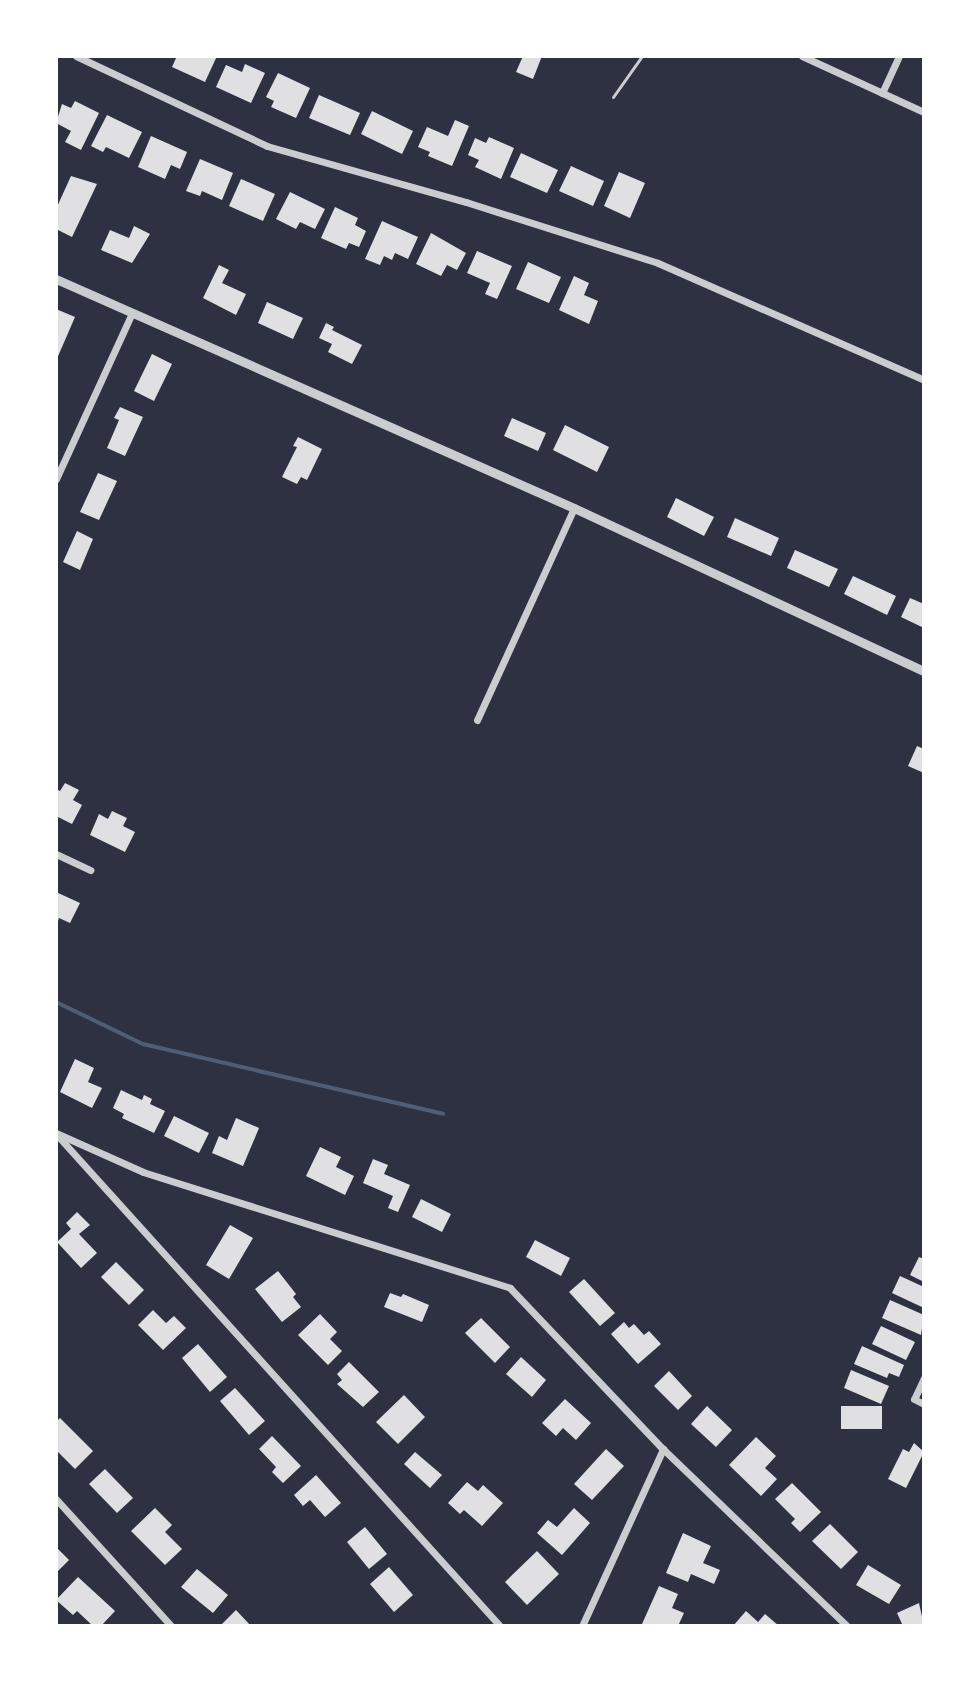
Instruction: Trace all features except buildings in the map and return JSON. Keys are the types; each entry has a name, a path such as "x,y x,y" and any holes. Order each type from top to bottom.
{"street":[{"path":"76,56 267,146 466,202 658,263 924,380"},
{"path":"802,56 924,112"},
{"path":"882,93 899,56"},
{"path":"56,279 574,508 924,671"},
{"path":"56,479 132,313"},
{"path":"477,720 574,508"},
{"path":"56,854 90,870"},
{"path":"56,1133 143,1172 510,1288 663,1449 847,1626"},
{"path":"56,1133 500,1626"},
{"path":"924,1378 914,1399 924,1404"},
{"path":"582,1626 663,1449"},
{"path":"56,1499 171,1626"}],"lane":[{"path":"613,97 642,56"}],"waterway":[{"path":"56,1002 143,1044 443,1114"}]}
